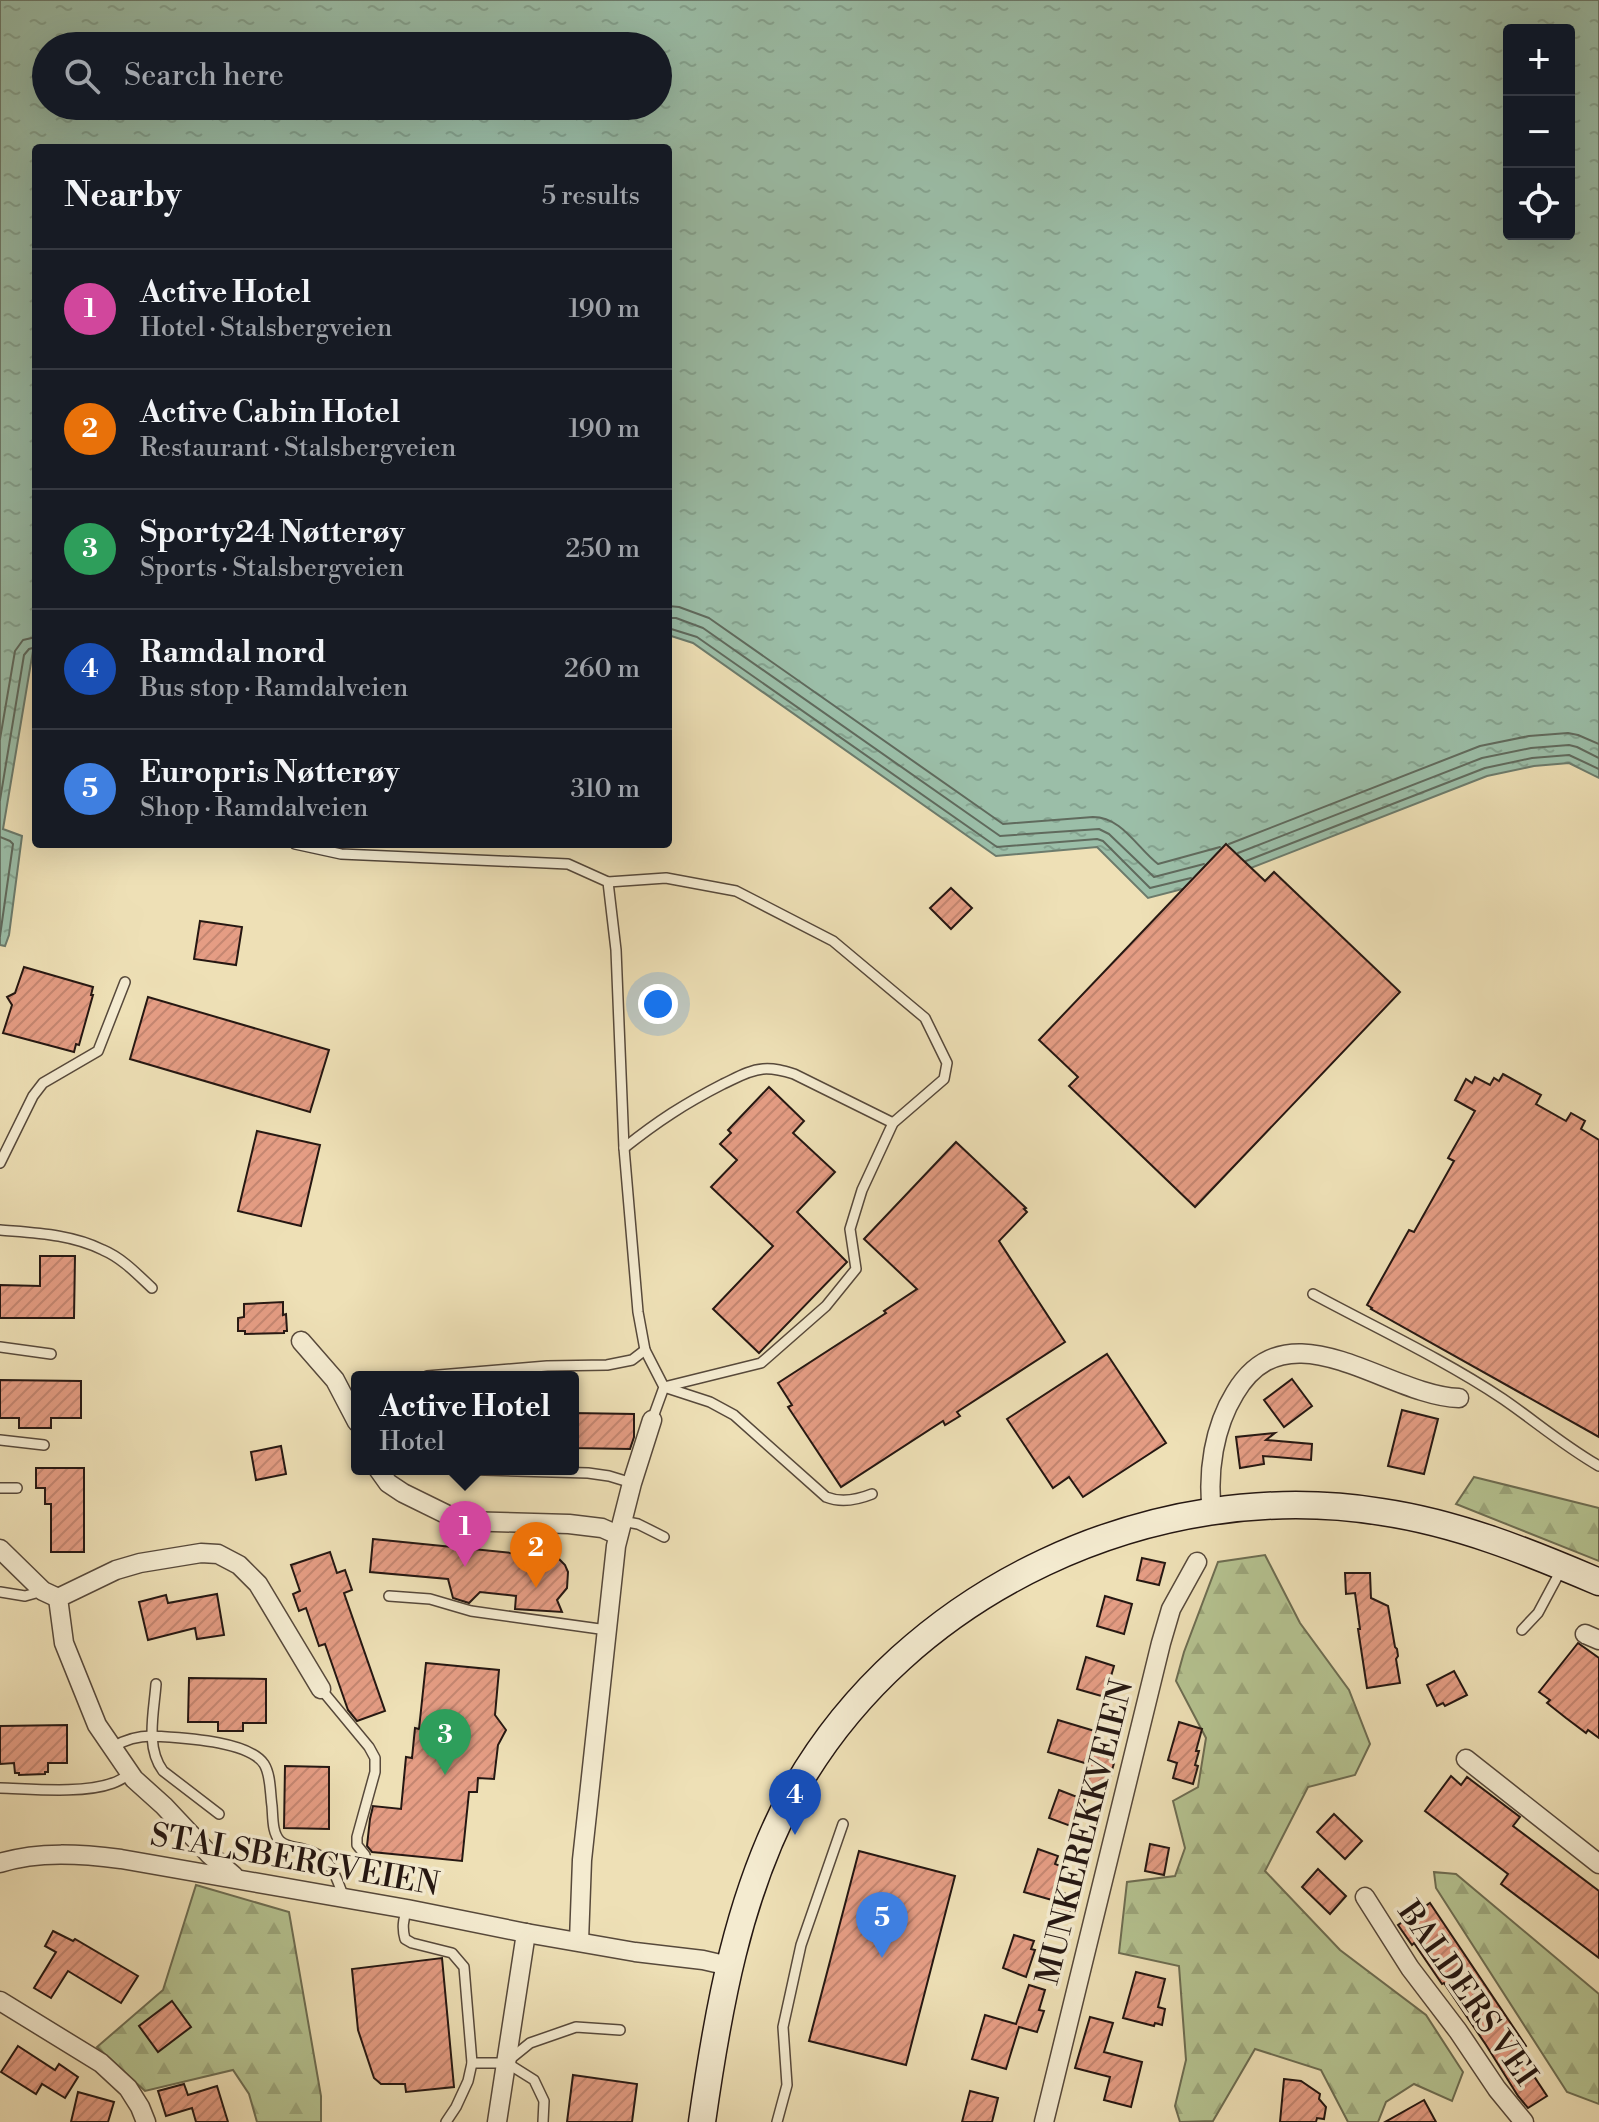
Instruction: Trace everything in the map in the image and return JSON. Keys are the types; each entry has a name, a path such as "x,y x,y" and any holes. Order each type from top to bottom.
{"main road":[{"path":"702,2122 729,1966 751,1889 794,1792 820,1750 859,1701 906,1654 955,1614 1000,1585 1079,1547 1143,1526 1212,1512 1274,1506 1334,1506 1381,1511 1434,1522 1599,1582"}],"street":[{"path":"301,1341 335,1380 351,1411"},
{"path":"1212,1512 1210,1474 1226,1406 1244,1378 1256,1366 1273,1358 1291,1353 1312,1353 1409,1386 1459,1398"},
{"path":"579,1941 582,1860 620,1528 652,1420"},
{"path":"382,1475 403,1493 460,1521 620,1528"},
{"path":"0,1549 50,1594 64,1643 97,1725 130,1774 237,1878"},
{"path":"50,1594 140,1563 201,1553 218,1554 239,1565 258,1584 321,1689"},
{"name":"MUNKEREKKVEIEN","path":"1044,2122 1161,1643 1171,1609 1197,1562"},
{"path":"1466,1759 1599,1864"},
{"name":"STALSBERGVEIEN","path":"3,1858 86,1855 237,1878 526,1933 729,1966"},
{"name":"BALDERS VEI","path":"1365,1897 1410,1968 1524,2122"},
{"path":"497,2122 526,1933"},
{"path":"0,2001 101,2063 128,2088 146,2122"}],"lane":[{"path":"313,848 341,854 568,864 608,882 666,878 736,891 833,941 925,1018 947,1063 944,1079 893,1123 862,1190 850,1229 856,1269 826,1306 761,1363 664,1387"},
{"path":"608,882 616,950 624,1148 638,1312 645,1350 664,1387 710,1402 734,1415 826,1497 836,1501 872,1494"},
{"path":"0,1163 33,1096 43,1083 98,1051 125,982"},
{"path":"624,1148 657,1121 691,1100 749,1072 762,1069 794,1074 893,1123"},
{"path":"0,1230 59,1235 103,1250 126,1264 152,1288"},
{"path":"1313,1294 1468,1377 1599,1466"},
{"path":"0,1347 51,1354"},
{"path":"487,1371 607,1365 632,1360 645,1350"},
{"path":"652,1420 664,1387"},
{"path":"0,1440 44,1445"},
{"path":"579,1473 609,1476 632,1483"},
{"path":"0,1488 17,1488"},
{"path":"620,1528 638,1524 664,1537"},
{"path":"1522,1630 1538,1613 1563,1567"},
{"path":"0,1592 25,1596 50,1594"},
{"path":"389,1596 430,1599 471,1611 607,1630"},
{"path":"156,1684 152,1736 156,1762 163,1771 219,1814"},
{"path":"321,1689 375,1758 375,1772 357,1837 357,1845 365,1855"},
{"path":"112,1748 139,1736 152,1736 233,1746 251,1753 263,1762 268,1774 274,1829 278,1839 325,1858 344,1898"},
{"path":"0,1788 65,1790 114,1783 130,1774"},
{"path":"777,2122 787,2085 783,2027 801,1945 843,1824"},
{"path":"407,1909 402,1929 405,1939 452,1953 464,1967 472,2063 468,2081 446,2122"},
{"path":"507,2063 530,2043 576,2027 620,2030"},
{"path":"472,2063 507,2063 534,2080 544,2101 543,2122"}],"green space":[{"path":"1474,1477 1599,1508 1599,1561 1456,1504"},
{"path":"1265,1555 1300,1623 1349,1690 1370,1744 1355,1775 1308,1787 1265,1871 1340,1950 1426,2015 1463,2072 1452,2101 1414,2084 1386,2102 1378,2122 1348,2122 1321,2070 1255,2049 1213,2121 1180,2122 1175,2106 1186,2060 1179,1966 1119,1953 1127,1882 1175,1876 1185,1848 1173,1801 1198,1787 1206,1738 1176,1681 1184,1652 1218,1562"},
{"path":"1434,1872 1456,1874 1599,1994 1599,2104 1567,2092 1436,1888"},
{"path":"196,1885 289,1912 321,2096 321,2122 257,2122 249,2094 233,2070 145,2091 97,2047 163,1990"}],"water":[{"path":"0,0 1599,0 1599,778 1569,763 1534,766 1487,776 1225,878 1148,898 1097,847 996,856 693,643 672,636 672,144 32,144 32,657 3,829 22,836 5,946 0,945"}],"building":[{"path":"1226,844 1265,881 1274,872 1400,992 1195,1207 1069,1086 1078,1077 1039,1040"},
{"path":"951,888 972,908 951,929 930,908"},
{"path":"200,921 242,927 236,965 194,959"},
{"path":"24,967 93,987 79,1045 76,1044 74,1052 3,1033 12,1005 7,997 15,993"},
{"path":"148,997 329,1050 310,1112 130,1059"},
{"path":"1503,1074 1541,1095 1536,1104 1566,1121 1571,1113 1585,1121 1581,1129 1599,1140 1599,1437 1367,1305 1409,1230 1414,1232 1454,1161 1448,1158 1475,1111 1455,1100 1466,1079 1472,1083 1475,1077 1490,1085 1494,1078 1499,1081"},
{"path":"769,1087 804,1121 793,1133 835,1172 797,1212 847,1262 759,1353 713,1309 773,1246 711,1187 737,1160 720,1144 731,1133 728,1130"},
{"path":"257,1131 320,1145 301,1226 238,1211"},
{"path":"956,1142 1026,1208 1027,1212 999,1241 1065,1342 957,1412 960,1416 945,1425 943,1421 841,1487 788,1407 792,1405 778,1383 886,1313 884,1311 917,1289 864,1239"},
{"path":"40,1256 75,1256 74,1318 0,1318 0,1285 40,1286"},
{"path":"283,1302 287,1331 284,1333 245,1334 245,1331 238,1331 238,1318 244,1317 244,1304"},
{"path":"1107,1354 1166,1443 1083,1497 1069,1477 1053,1488 1007,1419"},
{"path":"1292,1379 1312,1406 1284,1427 1264,1400"},
{"path":"0,1380 81,1381 81,1418 51,1418 51,1428 19,1428 19,1418 0,1418"},
{"path":"1402,1410 1438,1419 1424,1474 1388,1466"},
{"path":"579,1413 634,1414 634,1437 630,1449 579,1448"},
{"path":"1275,1433 1266,1440 1312,1444 1311,1460 1263,1456 1264,1464 1240,1468 1236,1437"},
{"path":"281,1446 286,1474 256,1480 251,1452"},
{"path":"36,1468 84,1468 84,1552 51,1552 51,1504 45,1504 45,1488 36,1488"},
{"path":"373,1539 559,1559 568,1572 567,1588 557,1600 562,1612 515,1609 516,1596 480,1592 469,1603 453,1598 448,1579 370,1572"},
{"path":"330,1552 337,1573 345,1570 352,1590 344,1593 385,1711 357,1721 348,1710 325,1644 319,1646 306,1608 299,1611 293,1594 300,1591 291,1565"},
{"path":"1142,1558 1165,1563 1159,1585 1137,1580"},
{"path":"1345,1573 1370,1573 1371,1598 1388,1606 1400,1683 1367,1688 1355,1593 1346,1594"},
{"path":"217,1594 224,1635 197,1639 195,1628 148,1640 139,1602 166,1595 168,1603"},
{"path":"1105,1596 1132,1604 1124,1634 1097,1626"},
{"path":"1578,1643 1599,1658 1599,1738 1588,1730 1586,1733 1566,1718 1539,1692"},
{"path":"1086,1657 1114,1666 1105,1697 1077,1689"},
{"path":"426,1663 499,1670 495,1715 506,1730 498,1745 494,1779 478,1778 477,1792 469,1792 462,1861 372,1852 367,1846 373,1806 401,1809 406,1757 412,1758 415,1728 419,1729"},
{"path":"1454,1671 1467,1695 1445,1706 1443,1703 1437,1706 1427,1685"},
{"path":"189,1678 266,1679 266,1723 243,1723 243,1731 218,1731 218,1722 188,1722"},
{"path":"1058,1720 1098,1732 1088,1764 1048,1752"},
{"path":"1179,1722 1202,1729 1193,1784 1173,1778 1177,1763 1168,1760"},
{"path":"67,1725 67,1763 48,1763 45,1774 19,1775 15,1773 14,1763 0,1764 0,1726"},
{"path":"1093,1753 1115,1760 1106,1790 1084,1783"},
{"path":"285,1766 329,1767 329,1829 284,1828"},
{"path":"1451,1776 1461,1785 1467,1777 1520,1817 1513,1826 1599,1891 1599,1958 1501,1884 1508,1874 1425,1811"},
{"path":"1059,1790 1085,1800 1076,1828 1049,1818"},
{"path":"1334,1814 1362,1841 1345,1859 1317,1832"},
{"path":"1150,1844 1169,1848 1164,1875 1145,1871"},
{"path":"1038,1849 1058,1856 1055,1864 1063,1867 1052,1900 1024,1892"},
{"path":"859,1851 955,1876 906,2065 809,2041"},
{"path":"1318,1869 1346,1896 1330,1914 1302,1887"},
{"path":"1060,1892 1075,1897 1068,1919 1053,1913"},
{"path":"1430,1903 1526,2046 1518,2052 1547,2096 1528,2108 1444,1983 1398,1925"},
{"path":"53,1931 73,1941 75,1939 138,1976 121,2003 68,1971 51,1998 34,1988 56,1952 45,1946"},
{"path":"1014,1935 1034,1941 1031,1949 1035,1950 1026,1977 1003,1968"},
{"path":"442,1958 454,2087 406,2092 405,2084 381,2084 374,2078 358,2030 352,1969"},
{"path":"1136,1972 1165,1979 1158,2007 1165,2009 1162,2025 1123,2018"},
{"path":"1029,1985 1045,1990 1039,2010 1044,2011 1037,2032 1019,2027 1006,2069 972,2059 985,2015 1016,2024"},
{"path":"172,2001 191,2027 158,2052 139,2026"},
{"path":"1090,2017 1113,2023 1104,2052 1142,2062 1131,2107 1104,2100 1110,2077 1075,2068"},
{"path":"18,2046 55,2070 59,2064 78,2077 65,2098 42,2084 36,2094 1,2072"},
{"path":"573,2075 637,2084 632,2122 567,2122"},
{"path":"1284,2079 1301,2081 1320,2094 1319,2099 1326,2107 1324,2119 1317,2118 1316,2122 1280,2122"},
{"path":"184,2084 188,2095 217,2086 228,2122 196,2122 192,2108 166,2116 158,2091"},
{"path":"970,2091 998,2098 992,2122 962,2122"},
{"path":"78,2092 114,2102 108,2122 71,2122"},
{"path":"1424,2100 1436,2122 1385,2122"}],"place":[{"name":"Active Hotel","path":"465,1567"},
{"name":"Active Cabin Hotel","path":"536,1588"},
{"name":"Sporty24 Nøtterøy","path":"445,1775"},
{"name":"Ramdal nord","path":"795,1835"},
{"name":"Europris Nøtterøy","path":"882,1958"}]}
